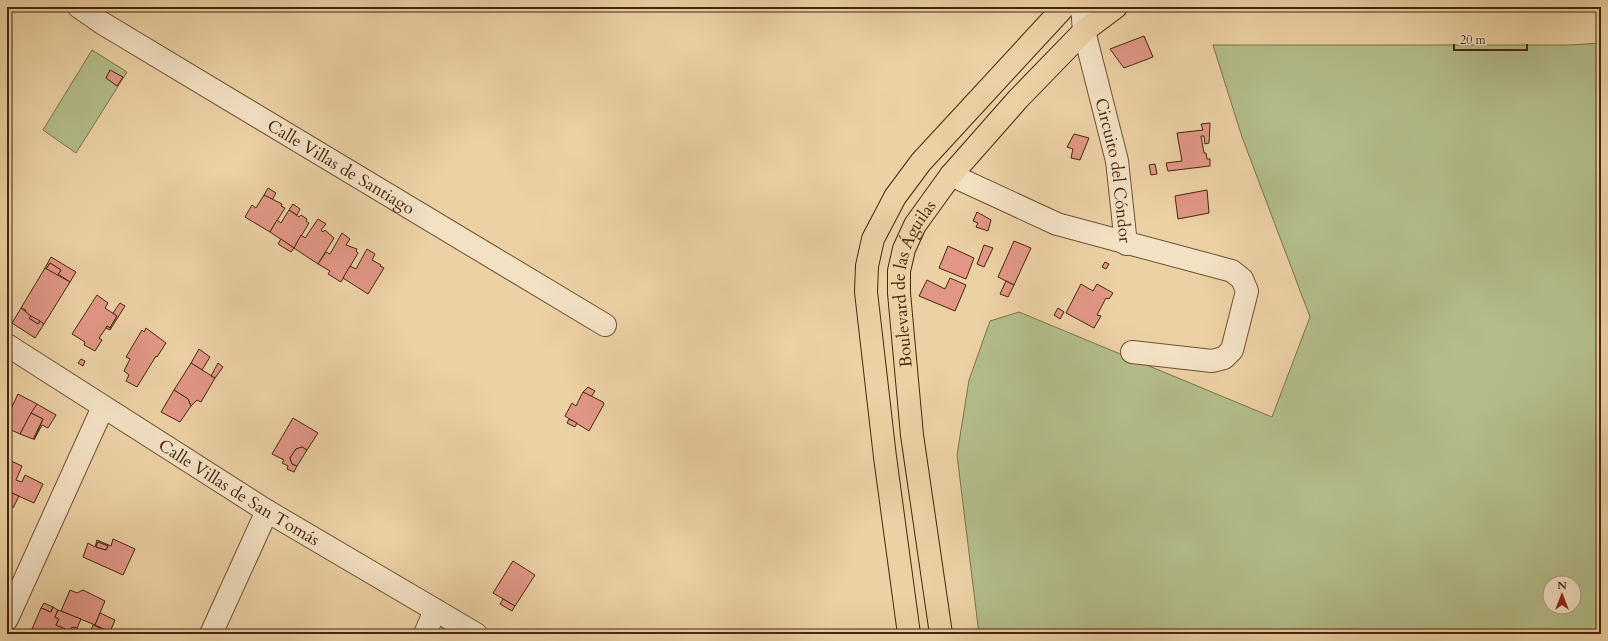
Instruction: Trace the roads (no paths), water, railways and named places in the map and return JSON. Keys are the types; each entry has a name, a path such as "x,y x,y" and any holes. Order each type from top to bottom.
{"main road":[{"name":"Boulevard de las Águilas","path":"909,634 885,457 866,292 867,266 872,246 895,197 921,162 1064,7"},
{"name":"Boulevard de las Águilas","path":"941,634 912,435 899,293 899,271 904,249 915,225 951,175 1018,99 1084,31 1116,7"}],"street":[{"name":"Calle Villas de Santiago","path":"79,7 106,15 605,325"},
{"name":"Circuito del Cóndor","path":"951,175 1056,224 1126,244 1117,161 1084,31 1082,7"},
{"path":"1126,244 1232,271 1242,278 1247,291 1232,350 1224,358 1212,361 1132,352"},
{"name":"Calle Villas de San Tomás","path":"7,345 266,511 476,634"},
{"path":"7,619 104,407"},
{"path":"211,634 266,511"},
{"path":"425,634 435,610"}]}
